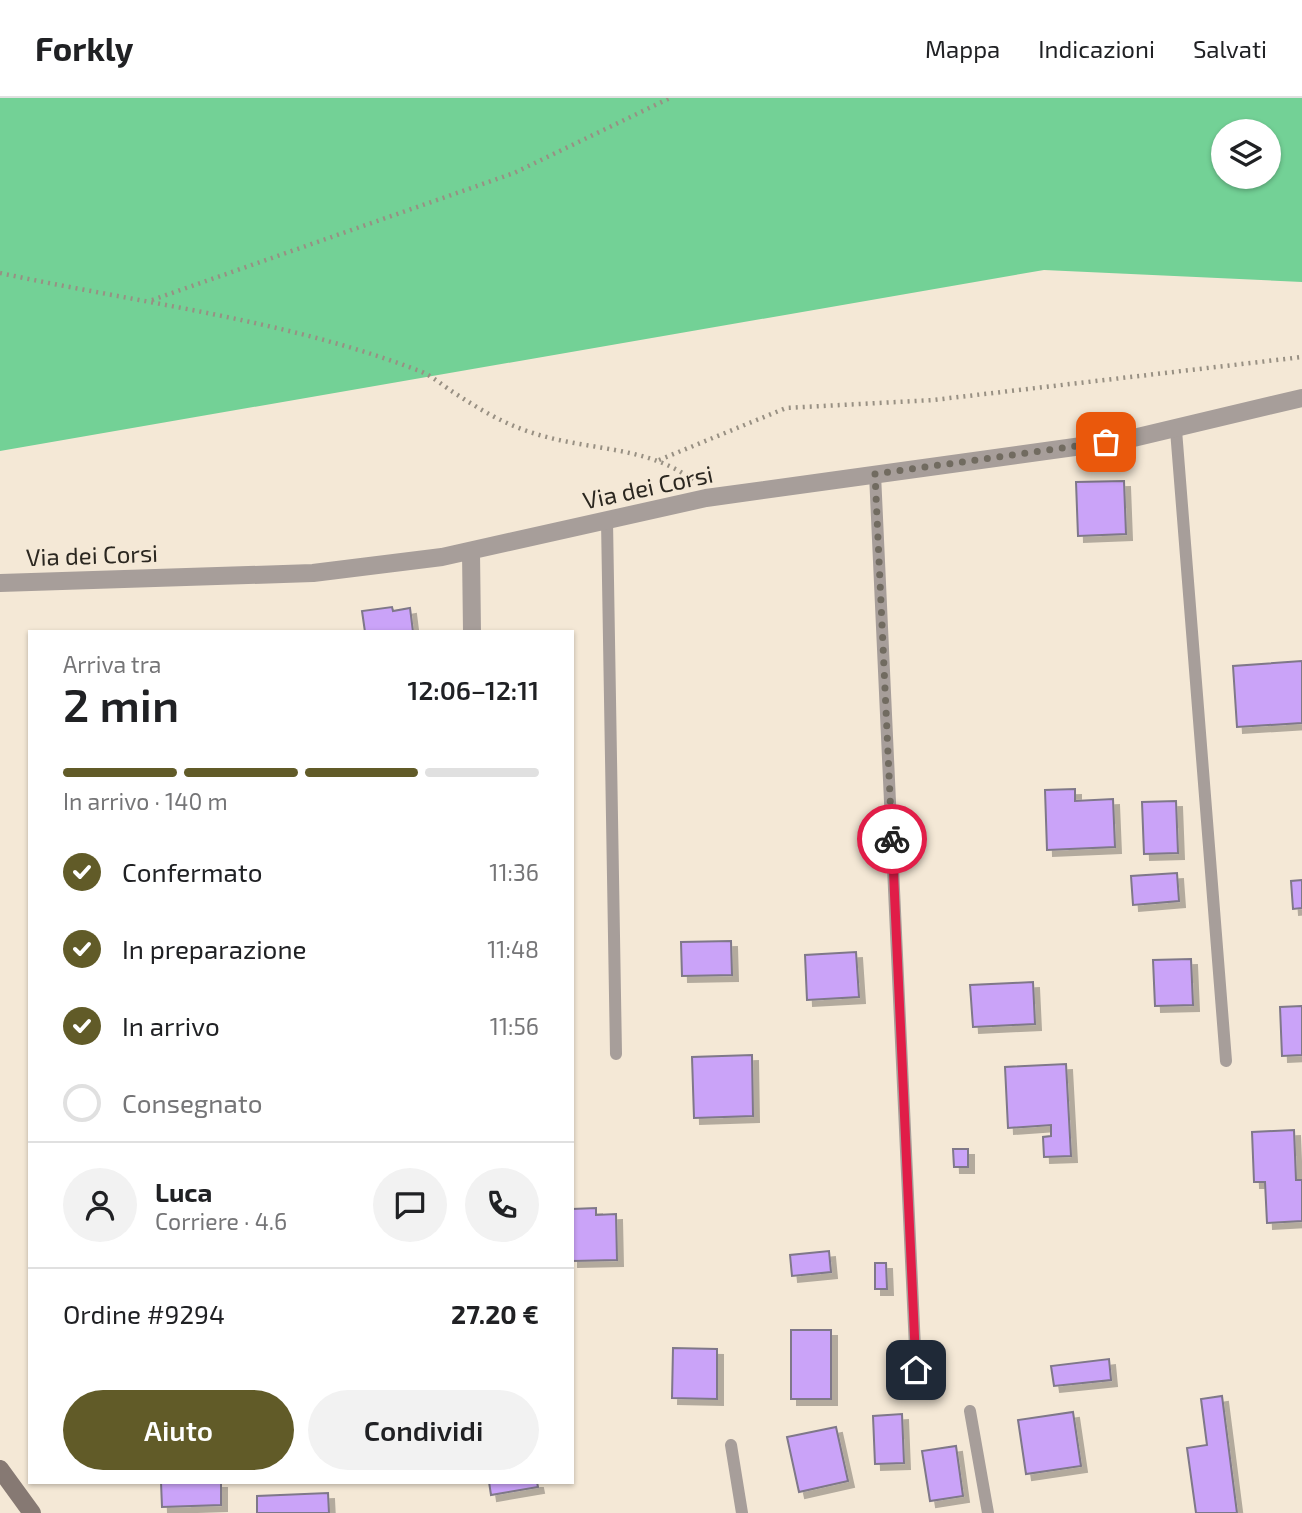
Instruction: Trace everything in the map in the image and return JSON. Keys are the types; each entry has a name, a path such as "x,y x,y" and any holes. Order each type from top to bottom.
{"main road":[{"path":"0,1469 32,1513"}],"street":[{"name":"Via dei Corsi","path":"0,583 313,573 471,552 693,501 1176,430 1302,398"},
{"path":"471,552 472,630"}],"lane":[{"path":"1176,430 1226,1061"},
{"path":"875,474 916,1370"},
{"path":"607,521 617,1054"},
{"path":"970,1411 988,1513"},
{"path":"731,1445 742,1513"}],"path":[{"path":"152,301 514,173 670,98"},
{"path":"0,273 152,301 355,349 421,371 488,415 530,433 575,445 637,453 659,460 694,481 693,501"},
{"path":"659,460 786,408 933,400 1302,357"}],"green space":[{"path":"0,98 1302,98 1302,282 1044,270 0,451"}],"building":[{"path":"1124,481 1126,534 1078,536 1076,482"},
{"path":"392,607 393,611 410,608 413,630 365,630 362,611"},
{"path":"1302,661 1302,723 1237,727 1233,666"},
{"path":"1075,789 1075,801 1113,799 1115,847 1047,850 1045,790"},
{"path":"1176,801 1178,853 1144,854 1142,802"},
{"path":"1177,873 1179,901 1133,905 1131,876"},
{"path":"1302,880 1302,908 1293,909 1291,881"},
{"path":"731,941 732,975 682,976 681,942"},
{"path":"856,952 859,997 807,1000 805,955"},
{"path":"1191,959 1193,1005 1155,1006 1153,960"},
{"path":"1033,982 1035,1024 973,1027 970,985"},
{"path":"1302,1006 1302,1055 1282,1056 1280,1007"},
{"path":"752,1055 753,1116 694,1118 692,1057"},
{"path":"1066,1064 1071,1156 1044,1157 1043,1137 1051,1136 1051,1125 1008,1128 1005,1067"},
{"path":"1294,1130 1296,1180 1302,1180 1302,1221 1267,1223 1265,1182 1254,1182 1252,1132"},
{"path":"953,1149 968,1149 968,1167 954,1167"},
{"path":"596,1208 596,1215 616,1214 617,1260 574,1261 574,1209"},
{"path":"829,1251 831,1272 792,1276 790,1255"},
{"path":"875,1263 886,1263 887,1289 875,1289"},
{"path":"791,1330 831,1330 831,1399 791,1399"},
{"path":"673,1348 717,1349 717,1399 672,1398"},
{"path":"1109,1359 1111,1380 1054,1386 1051,1366"},
{"path":"1222,1396 1237,1513 1196,1513 1187,1448 1207,1445 1201,1399"},
{"path":"1073,1412 1081,1466 1026,1474 1018,1420"},
{"path":"902,1414 904,1463 875,1464 873,1416"},
{"path":"836,1427 848,1481 799,1492 787,1437"},
{"path":"956,1446 963,1496 930,1501 922,1451"},
{"path":"161,1484 221,1484 221,1505 162,1507"},
{"path":"489,1484 537,1484 538,1487 491,1495"},
{"path":"328,1493 329,1513 257,1513 257,1496"}],"way so far":[{"path":"892,839 875,474 1106,442"}],"route":[{"path":"892,839 916,1370"}]}
